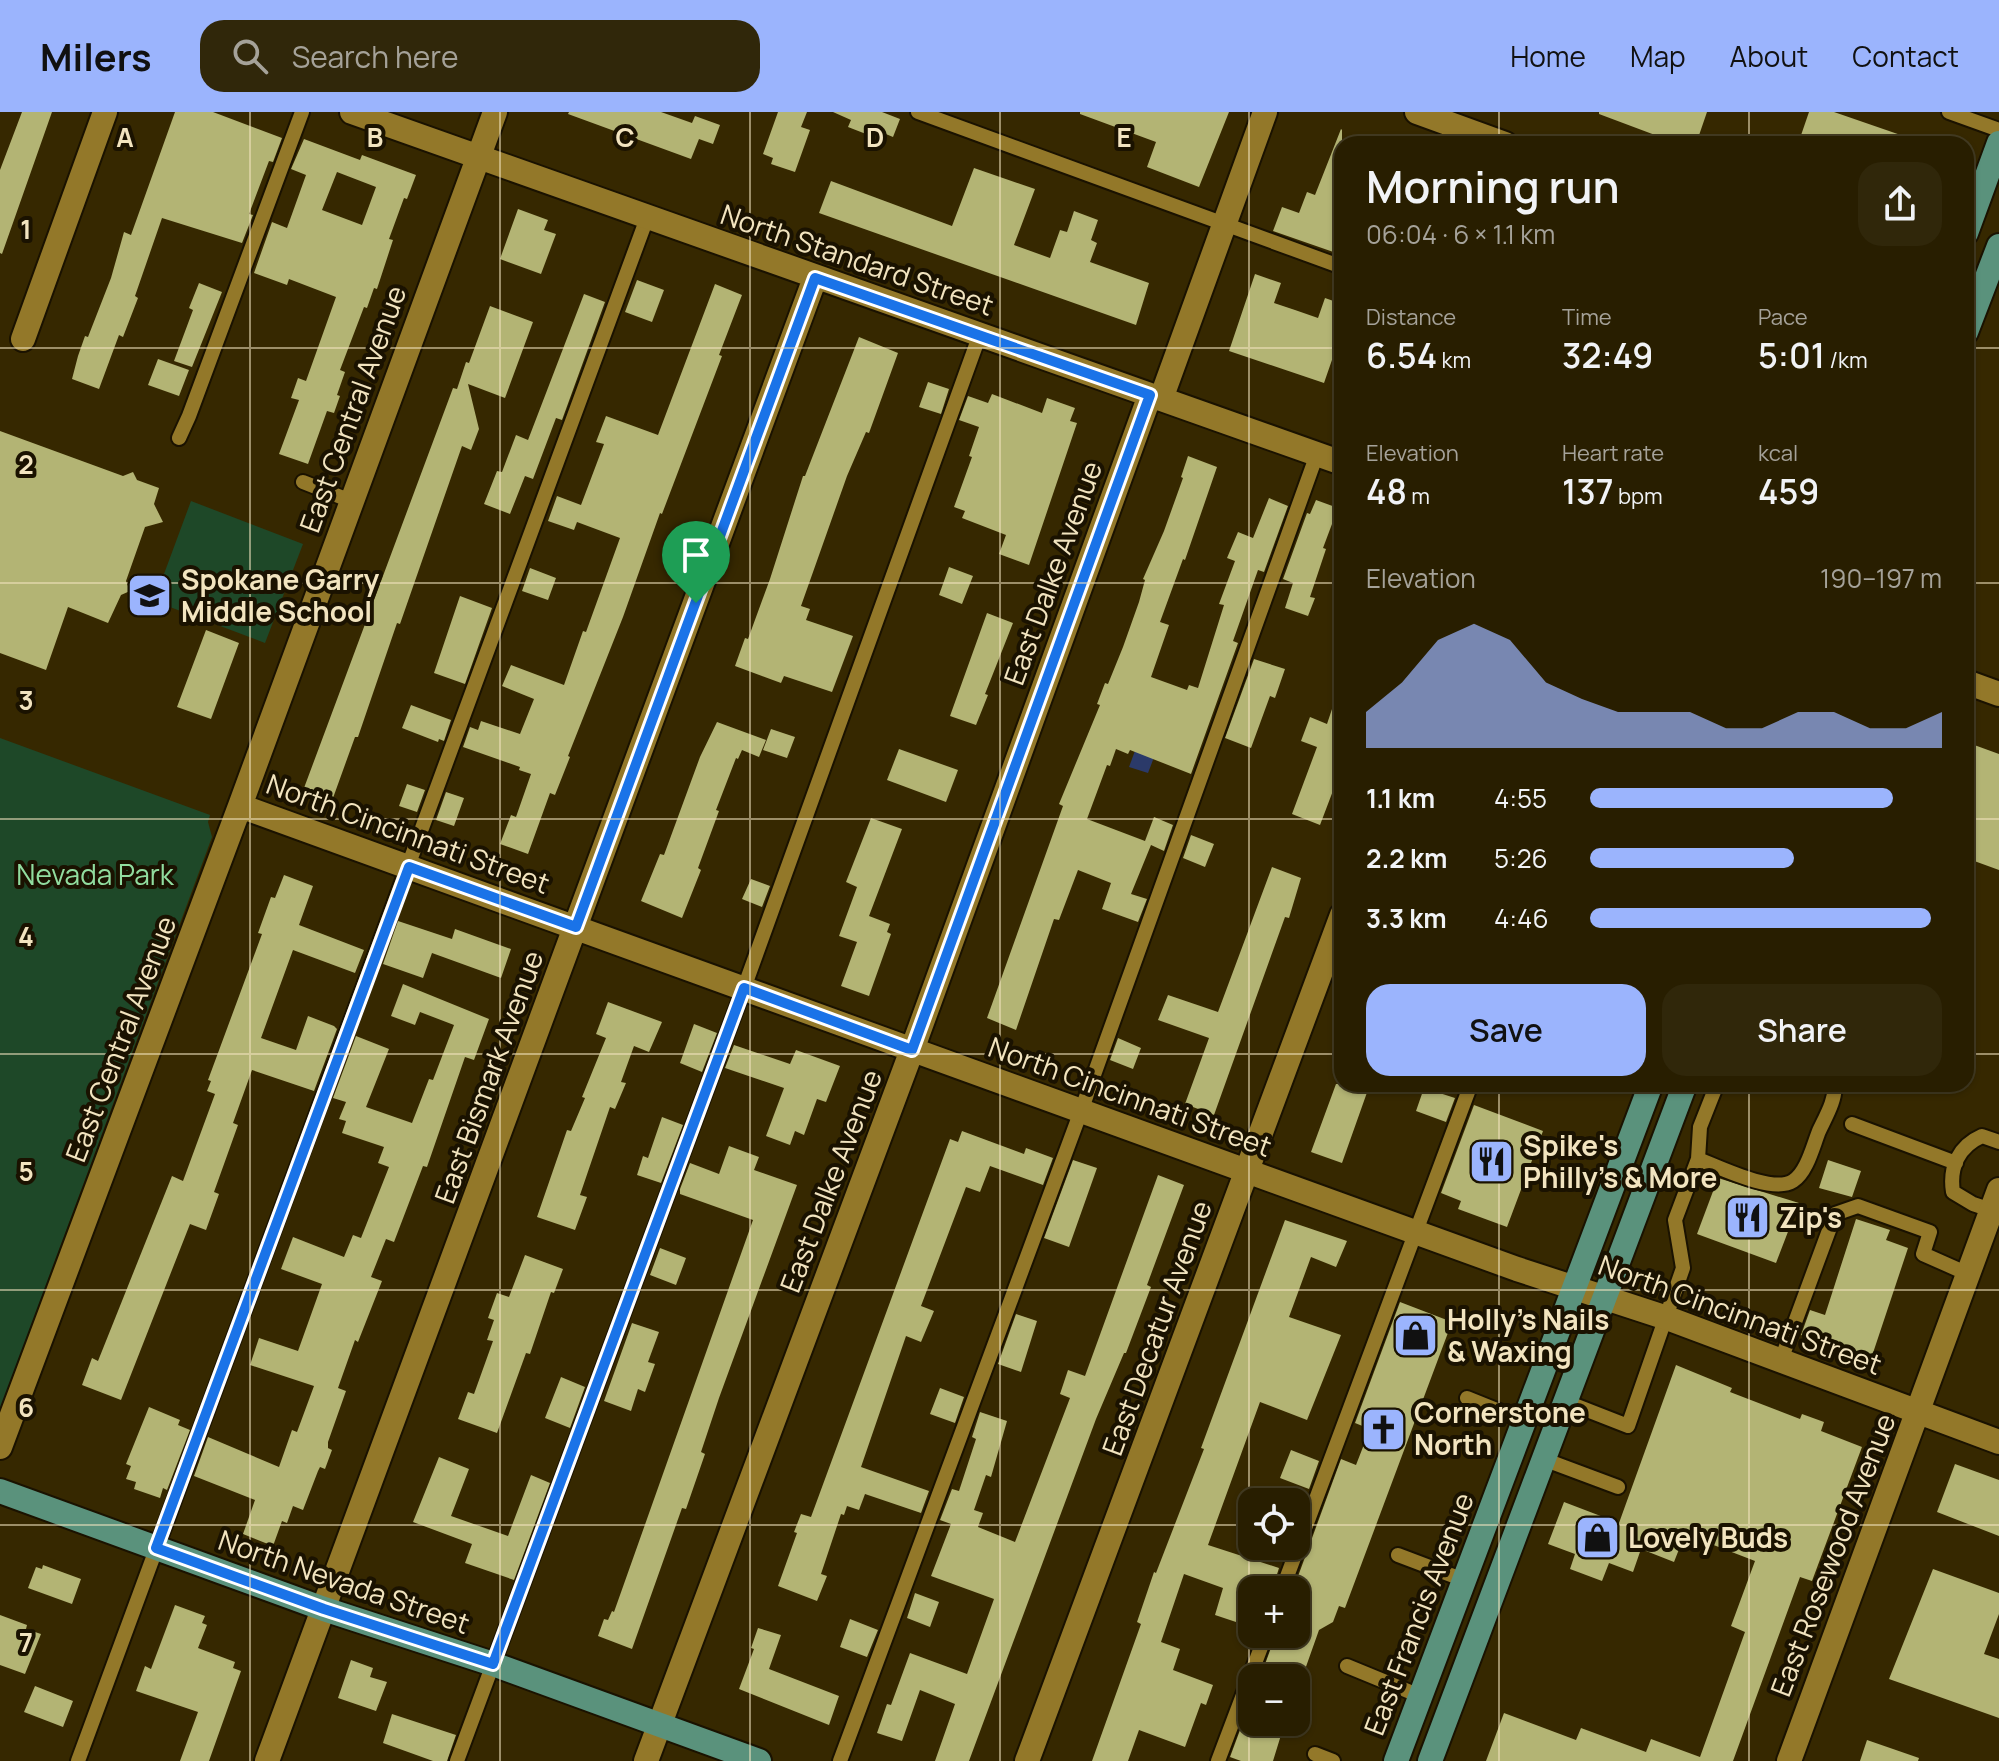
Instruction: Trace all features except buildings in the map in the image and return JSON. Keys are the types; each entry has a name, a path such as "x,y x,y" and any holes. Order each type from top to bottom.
{"main road":[{"path":"1974,211 1999,143"},
{"path":"1974,311 1999,246"},
{"name":"East Francis Avenue","path":"1396,1761 1648,1092"},
{"path":"1430,1761 1681,1092"},
{"name":"North Nevada Street","path":"0,1491 324,1609 493,1664 759,1761"}],"street":[{"path":"23,339 105,112"},
{"name":"North Standard Street","path":"352,112 1334,460"},
{"name":"East Central Avenue","path":"0,1447 495,112"},
{"name":"East Dalke Avenue","path":"646,1761 1155,397 1224,225 1265,112"},
{"path":"1417,112 1483,136"},
{"name":"East Bismark Avenue","path":"267,1761 815,278"},
{"path":"1974,685 1999,694"},
{"name":"North Cincinnati Street","path":"240,806 1247,1172 1667,1318 1999,1442"},
{"name":"East Decatur Avenue","path":"1027,1761 1334,937"},
{"name":"East Rosewood Avenue","path":"1789,1761 1995,1200"}],"lane":[{"path":"179,438 302,112"},
{"path":"918,112 1334,264"},
{"path":"1949,112 1999,130"},
{"path":"78,1761 647,218"},
{"path":"457,1761 744,988 980,334"},
{"path":"840,1761 1081,1111 1317,454"},
{"path":"303,482 351,501"},
{"path":"1287,1576 1468,1092"},
{"path":"1685,1092 1708,1106"},
{"path":"1564,1401 1628,1426 1683,1268 1675,1220 1698,1159 1700,1127 1714,1092"},
{"path":"1698,1159 1773,1186 1793,1182 1802,1170 1834,1092"},
{"path":"1852,1124 1956,1163"},
{"path":"1995,1200 1973,1204 1953,1192 1951,1181 1966,1143 1982,1136 1999,1142"},
{"path":"1781,1360 1835,1214 1858,1206 1930,1232 1923,1254 1968,1274"},
{"path":"1467,1398 1524,1421"},
{"path":"1543,1459 1618,1487"},
{"path":"1398,1555 1464,1580"},
{"path":"1218,1761 1261,1648"},
{"path":"1347,1666 1420,1696"},
{"path":"1315,1754 1333,1761"}],"green space":[{"path":"191,501 303,544 265,643 154,601"},
{"name":"Nevada Park","path":"0,738 210,815 208,822 212,837 0,1409"}],"water":[{"path":"1142,732 1161,739 1148,773 1129,767"}],"place":[{"name":"Spokane Garry Middle School","path":"150,596"},
{"name":"Spike's Philly's & More","path":"1492,1162"},
{"name":"Zip's","path":"1748,1218"},
{"name":"Holly's Nails & Waxing","path":"1416,1336"},
{"name":"Cornerstone North","path":"1383,1429"},
{"name":"Lovely Buds","path":"1597,1538"}],"route":[{"path":"815,278 1150,395 912,1050 744,988 493,1664 324,1609 156,1548 409,867 576,927 696,603 815,278"}]}
